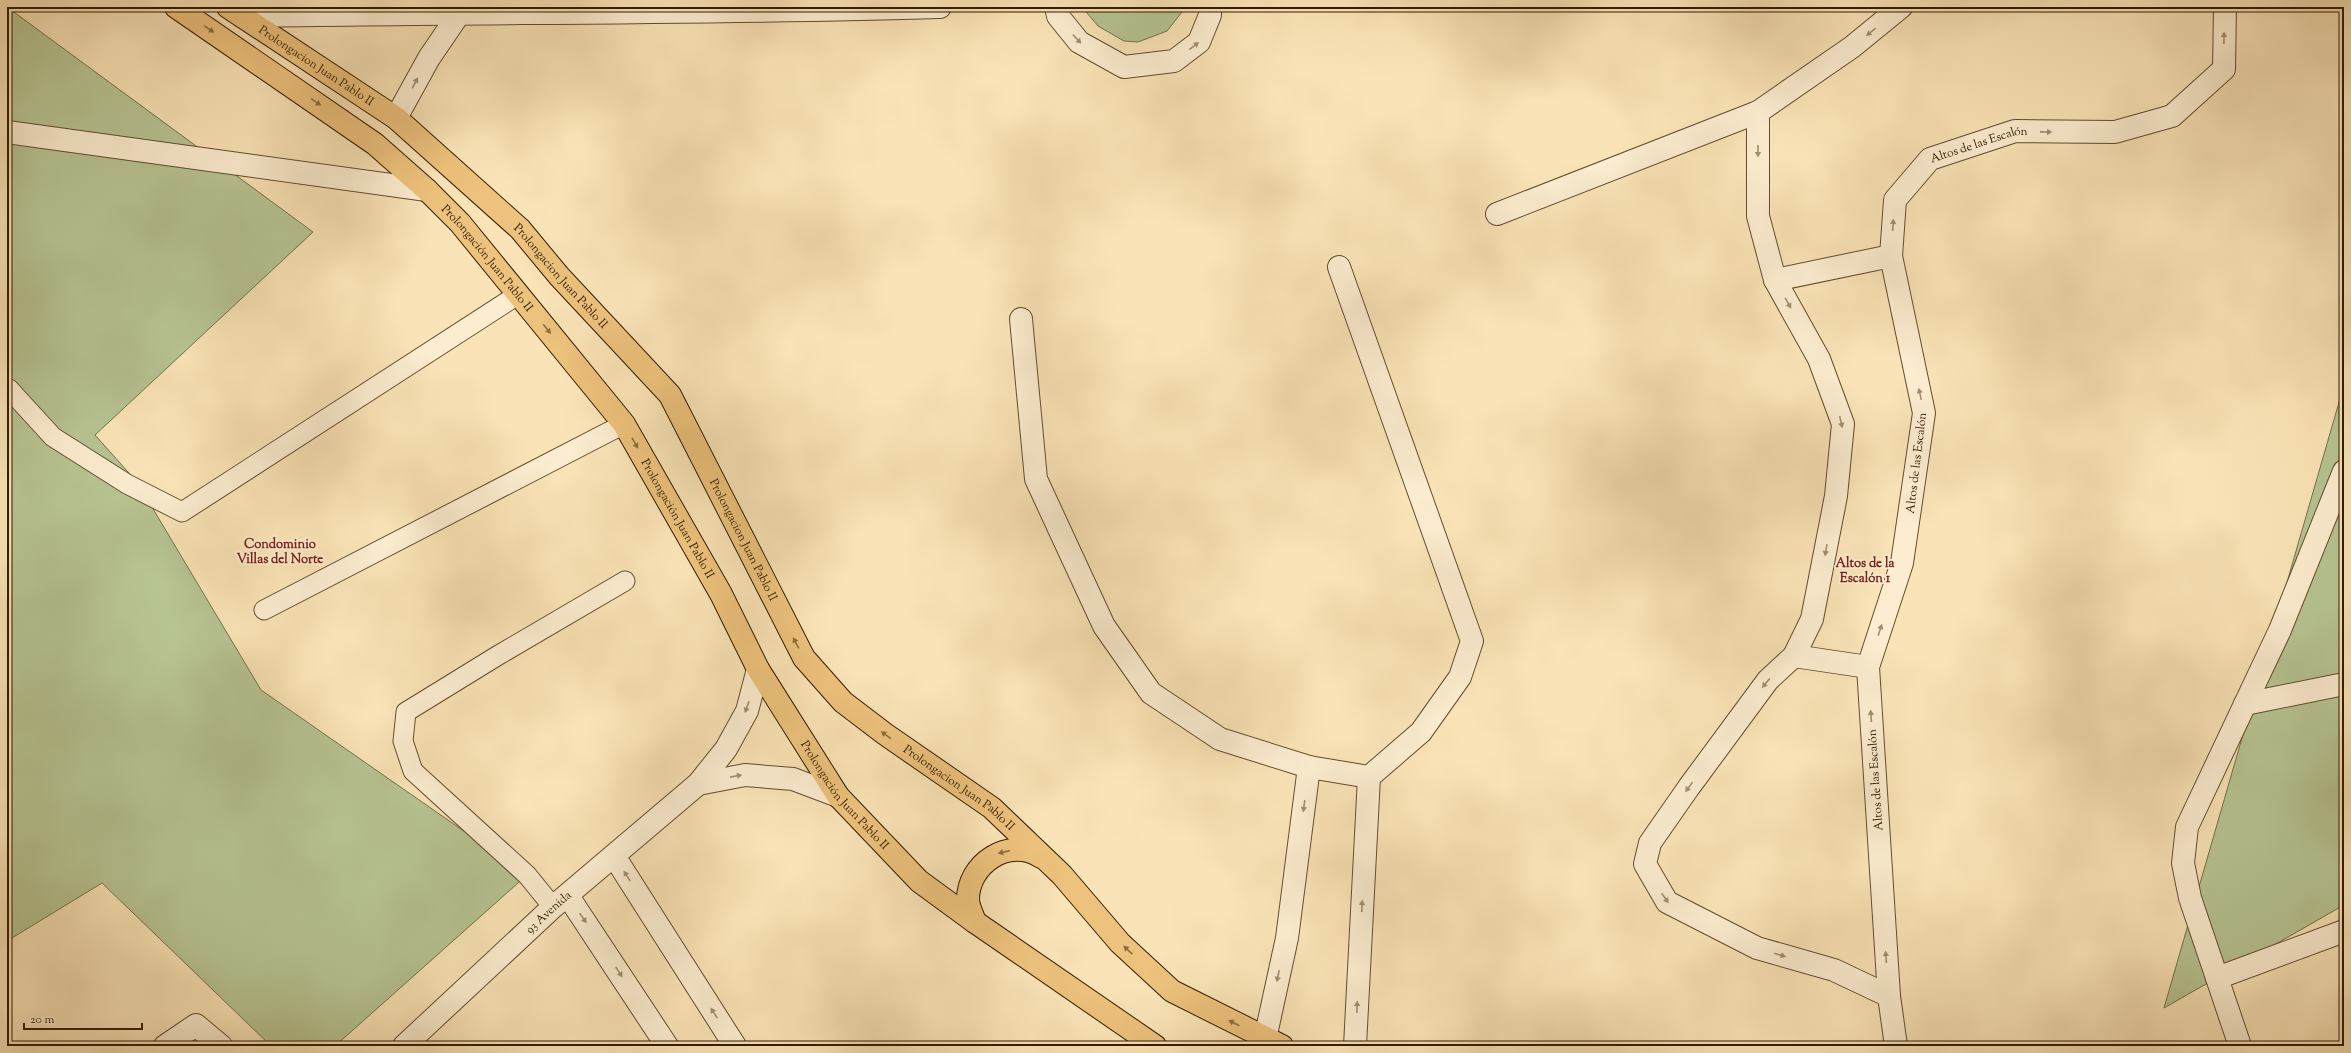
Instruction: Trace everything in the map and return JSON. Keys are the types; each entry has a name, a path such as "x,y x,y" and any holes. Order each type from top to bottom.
{"main road":[{"name":"Prolongación Juan Pablo II","path":"176,7 375,144 427,190 460,223 624,424 721,594 758,670 838,796 919,881 975,922 1155,1046"},
{"name":"Prolongacion Juan Pablo II","path":"235,12 396,118 520,229 559,276 670,395 744,543 804,658 843,702 885,734 992,808 1062,875 1120,943 1172,991 1274,1042"},
{"path":"975,922 968,902 971,881 982,864 999,852 1020,849 1040,856 1062,875"}],"street":[{"path":"235,12 433,10 459,14 756,13 940,7"},
{"path":"1056,7 1058,16 1079,42 1124,67 1174,61 1199,42 1210,15 1210,7"},
{"path":"1497,214 1758,112 1852,47 1901,7"},
{"name":"Altos de las Escalón","path":"1896,1046 1889,996 1868,667 1902,563 1924,413 1891,256 1895,200 1930,159 2015,131 2115,132 2172,116 2224,69 2225,7"},
{"path":"396,118 429,58 459,14"},
{"path":"1758,112 1758,216 1775,280 1819,359 1843,424 1836,496 1823,571 1812,619 1794,656 1768,680 1689,787 1650,843 1645,864 1667,902 1758,948 1834,970 1889,996"},
{"path":"7,132 427,190"},
{"path":"1775,280 1891,256"},
{"path":"1339,267 1472,640 1460,677 1421,732 1369,777 1356,1046"},
{"path":"1021,319 1036,479 1104,626 1151,694 1220,739 1309,767 1369,777"},
{"path":"2240,1046 2190,898 2183,863 2187,827 2280,630 2344,471"},
{"path":"1794,656 1868,667"},
{"name":"93 Avenida","path":"404,1046 561,902 698,784 726,749 747,711 758,670"},
{"path":"2245,704 2344,684"},
{"path":"1274,1042 1309,767"},
{"name":"93 Avenida","path":"698,784 745,775 793,779 838,796"},
{"path":"614,856 735,1046"},
{"path":"561,902 667,1046"},
{"path":"2217,978 2344,931"},
{"path":"165,1046 196,1026 221,1046"}],"lane":[{"path":"10,389 53,437 127,484 182,512 519,294"},
{"path":"264,610 624,424"},
{"path":"561,902 527,875 413,771 403,741 406,712 497,656 625,581"}],"green space":[{"path":"7,7 313,232 95,435 137,482 261,690 527,875 335,1046 271,1046 102,883 7,941"},
{"path":"1082,7 1186,7 1167,31 1138,42 1124,41 1098,26"},
{"path":"2344,385 2344,905 2164,1008"}],"district":[{"name":"Condominio Villas del Norte","path":"280,550"},
{"name":"Altos de la Escalón 1","path":"1865,570"}]}
